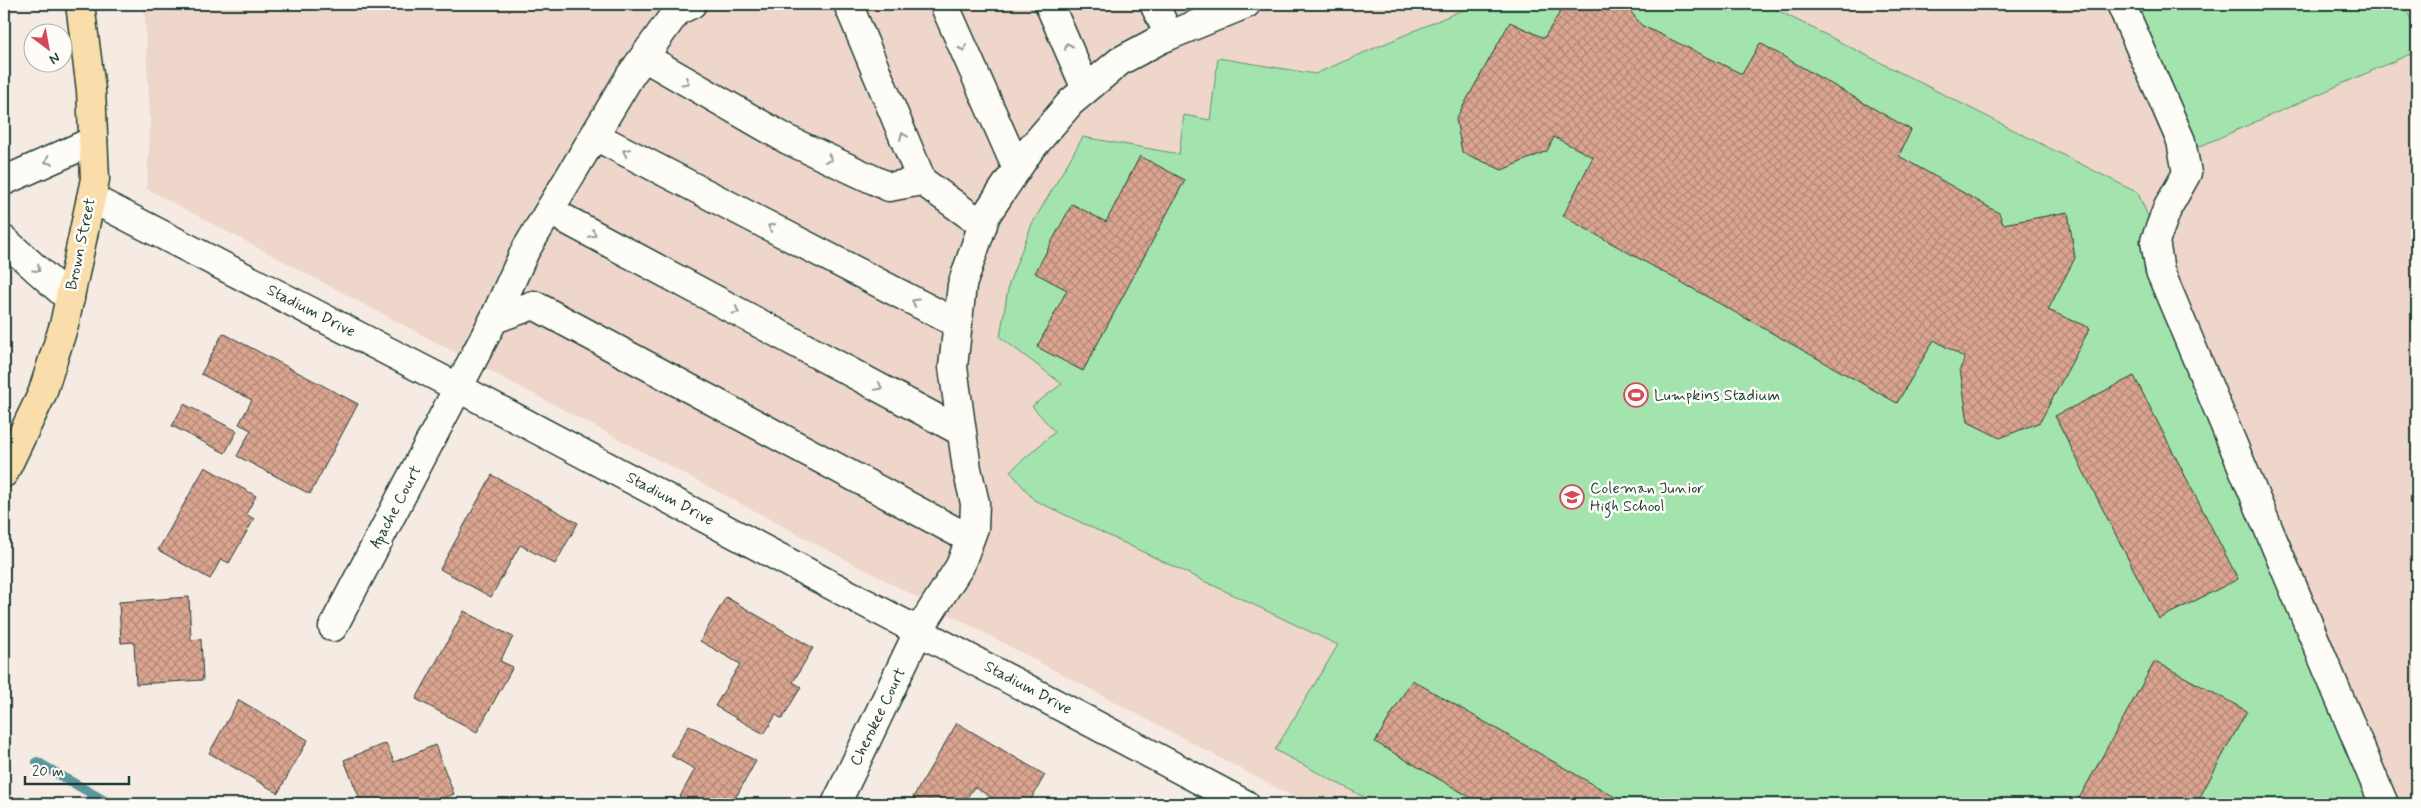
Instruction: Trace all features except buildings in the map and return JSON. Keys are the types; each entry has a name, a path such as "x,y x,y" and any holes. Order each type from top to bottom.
{"main road":[{"name":"Brown Street","path":"4,473 42,394 64,325 95,179 91,90 80,4"}],"street":[{"name":"Apache Court","path":"333,627 438,429 457,387 494,319 525,251 644,58 678,11 692,4"},
{"path":"848,4 922,181 983,225"},
{"path":"944,4 1017,169"},
{"path":"1049,4 1086,88"},
{"path":"1154,4 1169,35"},
{"name":"Cherokee Court","path":"836,804 919,630 960,566 974,528 975,503 953,367 962,285 986,215 1017,169 1065,109 1086,88 1120,61 1169,35 1246,4"},
{"path":"2121,4 2182,141 2187,173 2168,207 2155,241 2160,271 2384,804"},
{"path":"644,58 788,140 889,187 922,181"},
{"path":"595,136 958,324"},
{"path":"4,181 93,141"},
{"name":"Stadium Drive","path":"91,198 457,387 1245,804"},
{"path":"550,211 962,432"},
{"path":"4,240 70,299"},
{"path":"494,319 534,305 970,539"}],"shaded area":[{"name":"Coleman Junior High School","path":"144,4 2417,4 2417,804 1307,804 147,189 150,122"}],"green space":[{"name":"Lumpkins Stadium","path":"1476,4 1765,4 2138,193 2400,804 1377,804 1275,750 1338,645 1034,500 1010,471 1055,432 1032,406 1062,384 1000,337 1009,283 1032,224 1083,137 1179,154 1184,115 1210,120 1218,58 1315,74"},
{"path":"2125,4 2404,4 2417,34 2417,51 2189,151"}],"waterway":[{"path":"37,762 110,804"}],"place":[{"name":"Lumpkins Stadium","path":"1636,395"},
{"name":"Coleman Junior High School","path":"1572,497"}]}
